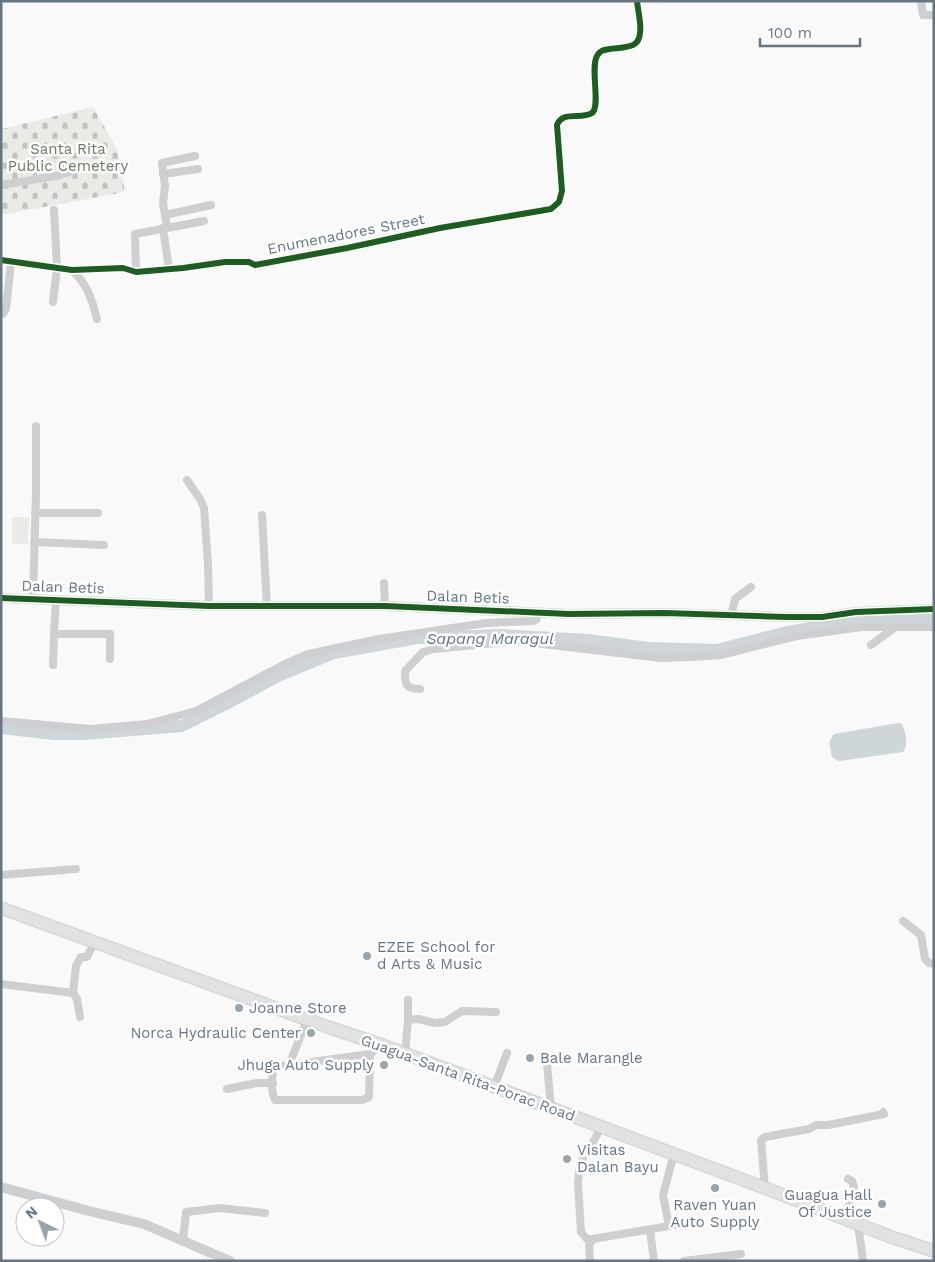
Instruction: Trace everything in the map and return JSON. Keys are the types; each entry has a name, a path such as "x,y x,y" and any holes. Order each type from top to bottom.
{"main road":[{"name":"Guagua-Santa Rita-Porac Road","path":"1,908 308,1020 382,1045 894,1238 934,1251"}],"street":[{"name":"Enumenadores Street","path":"1,260 72,270 123,268 136,272 225,262 249,262 255,265 554,207 562,198 557,125 559,120 564,117 586,114 594,110 596,101 594,68 596,58 602,50 628,47 639,39 640,26 637,1"},
{"path":"921,1 923,15 934,15"},
{"path":"169,269 162,165 164,162 195,156"},
{"path":"1,185 56,176 86,167"},
{"path":"163,174 198,169"},
{"path":"165,215 211,205"},
{"path":"53,302 57,268 54,210"},
{"path":"136,272 135,234 204,221"},
{"path":"3,314 6,308 12,262"},
{"path":"72,270 81,278 89,292 97,319"},
{"path":"33,599 36,426"},
{"path":"187,480 204,508 209,606"},
{"path":"35,513 98,513"},
{"path":"262,515 267,607"},
{"path":"34,542 104,545"},
{"path":"384,583 385,606"},
{"path":"731,616 735,599 751,587"},
{"name":"Dalan Betis","path":"1,598 209,606 385,606 569,614 666,613 786,617 934,609"},
{"path":"53,665 56,599"},
{"path":"1,721 91,729 147,724 196,711 283,664 308,654 379,639 486,623 534,621 539,612"},
{"path":"420,689 408,687 405,671 423,652 434,649 517,641 660,658 692,657 721,655 797,636 862,628 934,627"},
{"path":"870,645 894,628"},
{"path":"54,634 110,634 110,659"},
{"path":"1,875 76,869"},
{"path":"903,921 921,935 925,960 928,963 934,964"},
{"path":"80,1017 77,999 73,993 76,966 81,957 87,957 94,943"},
{"path":"1,984 73,993"},
{"path":"405,1054 408,1000"},
{"path":"408,1020 419,1019 435,1023 445,1022 462,1011 496,1012"},
{"path":"288,1064 308,1020"},
{"path":"370,1054 369,1097 362,1100 275,1100 272,1095 272,1071 275,1067 370,1054 382,1045"},
{"path":"494,1087 507,1053"},
{"path":"547,1063 551,1108"},
{"path":"227,1089 256,1083 273,1083"},
{"path":"765,1188 761,1140 765,1137 809,1129 816,1125 828,1125 884,1114 883,1112"},
{"path":"601,1127 590,1148 585,1153 580,1166 578,1183 581,1232 587,1239 696,1221"},
{"path":"669,1226 663,1195 674,1154"},
{"path":"844,1218 854,1187 852,1181 848,1179"},
{"path":"1,1187 144,1224 230,1261"},
{"path":"183,1240 186,1212 220,1208 265,1213"},
{"path":"858,1224 863,1261"},
{"path":"650,1230 654,1261"},
{"path":"590,1261 589,1245 593,1239"},
{"path":"684,1261 741,1254"}],"green space":[{"name":"Santa Rita Public Cemetery","path":"93,107 117,149 125,192 1,215 1,129"},
{"path":"12,517 29,517 28,544 12,544"}],"shaded area":[{"path":"901,723 906,738 906,746 903,752 839,761 832,757 829,742 834,734"}],"waterway":[{"name":"Sapang Maragul","path":"1,728 54,734 84,734 182,726 278,676 334,653 417,638 501,635 588,640 648,648 717,650 787,632 847,622 934,619"}],"cycle path":[{"path":"1,260 72,270 123,268 136,272 225,262 249,262 255,265 440,228 551,209 559,202 562,191 557,125 563,118 588,115 595,109 595,62 597,56 602,51 627,47 637,42 640,32 637,1"},
{"path":"1,598 209,606 385,606 569,614 665,613 786,617 822,617 856,612 934,609"}],"place":[{"name":"EZEE School for d Arts & Music","path":"367,956"},
{"name":"Joanne Store","path":"239,1008"},
{"name":"Norca Hydraulic Center","path":"311,1033"},
{"name":"Bale Marangle","path":"530,1058"},
{"name":"Jhuga Auto Supply","path":"384,1065"},
{"name":"Visitas Dalan Bayu","path":"567,1159"},
{"name":"Raven Yuan Auto Supply","path":"715,1188"},
{"name":"Guagua Hall Of Justice","path":"882,1204"}]}
